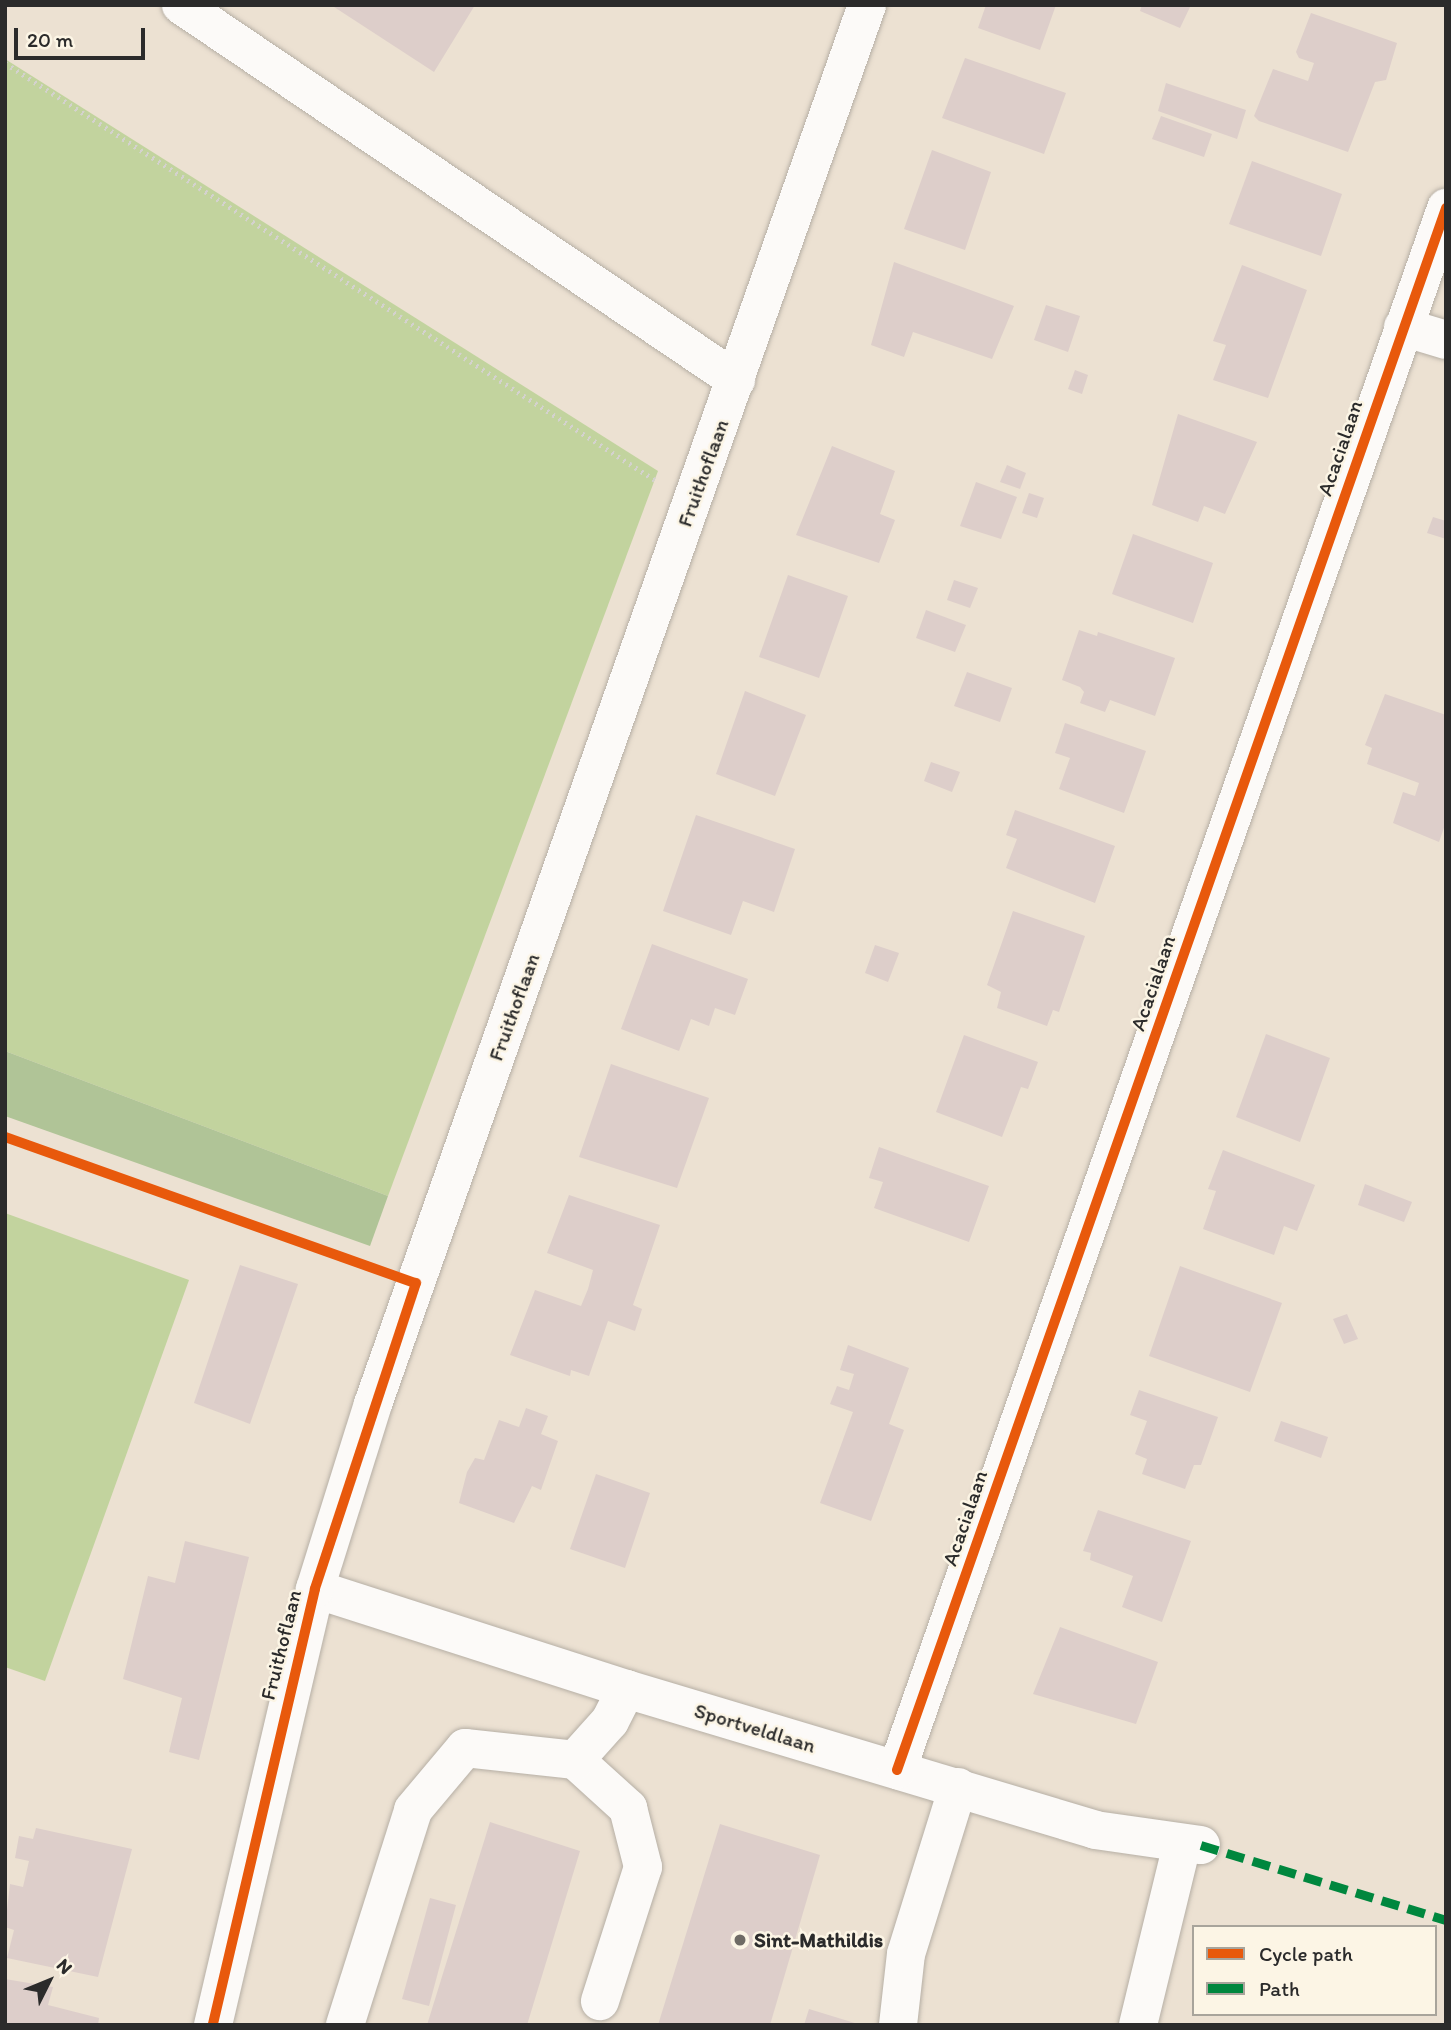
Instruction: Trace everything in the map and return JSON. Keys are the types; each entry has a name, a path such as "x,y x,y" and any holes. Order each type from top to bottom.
{"street":[{"path":"181,5 736,380"},
{"name":"Fruithoflaan","path":"213,2025 315,1589 377,1392 867,5"},
{"name":"Acacialaan","path":"897,1770 1446,208"},
{"path":"1403,327 1446,340"},
{"name":"Sportveldlaan","path":"315,1589 626,1689 1095,1830 1192,1845 1138,2025"},
{"path":"575,1760 610,1721 626,1689"},
{"path":"345,2025 412,1810 465,1748 575,1760 628,1808 643,1867 600,2001"},
{"path":"898,2025 906,1954 958,1787"}],"path":[{"path":"5,63 692,504"}],"green space":[{"path":"5,59 658,471 388,1196 5,1051"},
{"path":"5,1051 388,1196 370,1246 5,1116"},
{"path":"5,1213 189,1280 45,1681 5,1667"}],"building":[{"path":"331,5 475,5 434,72"},
{"path":"986,5 1056,5 1040,50 978,28"},
{"path":"1142,5 1190,7 1180,28 1140,11"},
{"path":"1311,13 1397,43 1386,80 1375,82 1348,152 1259,121 1254,116 1273,69 1308,81 1314,63 1299,58 1296,52"},
{"path":"965,58 1066,93 1044,154 942,118"},
{"path":"1166,83 1246,110 1237,139 1158,111"},
{"path":"1161,116 1212,134 1204,157 1152,139"},
{"path":"932,150 991,172 965,250 904,229"},
{"path":"1252,161 1342,194 1321,256 1229,224"},
{"path":"894,262 1014,306 992,359 913,332 904,357 871,345"},
{"path":"1242,265 1307,290 1268,398 1213,380 1226,345 1213,341"},
{"path":"1046,305 1080,316 1068,352 1034,340"},
{"path":"1075,370 1088,375 1082,394 1068,389"},
{"path":"1178,414 1257,442 1225,514 1204,506 1198,522 1152,505"},
{"path":"832,446 895,471 880,514 895,520 879,563 796,535"},
{"path":"1007,465 1026,473 1020,489 1000,482"},
{"path":"976,482 1017,497 1001,539 960,526"},
{"path":"1029,493 1044,498 1037,518 1022,513"},
{"path":"1433,517 1446,521 1446,539 1427,533"},
{"path":"1133,534 1213,563 1193,623 1112,594"},
{"path":"788,575 848,596 819,678 759,657"},
{"path":"954,580 978,588 970,608 947,600"},
{"path":"926,610 966,625 955,652 916,638"},
{"path":"1079,630 1097,636 1098,632 1175,658 1155,716 1110,700 1105,712 1080,703 1084,692 1080,687 1062,680"},
{"path":"967,672 1012,688 1000,722 954,706"},
{"path":"745,691 806,715 775,796 716,774"},
{"path":"1385,694 1446,715 1446,822 1439,842 1393,823 1403,792 1415,796 1419,783 1367,764 1372,748 1365,745"},
{"path":"1065,723 1146,751 1124,813 1059,789 1070,758 1055,753"},
{"path":"931,762 960,772 952,792 924,781"},
{"path":"1015,810 1115,846 1095,903 1006,868 1017,839 1006,835"},
{"path":"696,815 795,849 774,912 743,901 731,935 663,911"},
{"path":"1013,911 1085,936 1059,1012 1053,1010 1047,1026 997,1008 1001,992 987,985"},
{"path":"652,944 748,979 735,1015 715,1008 709,1026 691,1019 679,1051 621,1029"},
{"path":"875,945 899,953 888,982 865,973"},
{"path":"1266,1034 1330,1058 1300,1142 1236,1117"},
{"path":"964,1035 1038,1062 1028,1089 1021,1087 1002,1137 936,1112"},
{"path":"611,1064 709,1098 677,1188 579,1157"},
{"path":"879,1147 989,1186 969,1242 874,1208 883,1182 869,1178"},
{"path":"1223,1150 1315,1185 1297,1231 1284,1226 1274,1255 1203,1229 1216,1191 1208,1189"},
{"path":"1365,1184 1412,1202 1404,1222 1358,1205"},
{"path":"569,1195 660,1225 633,1305 642,1309 635,1331 608,1321 589,1376 571,1370 570,1376 510,1355 535,1290 581,1306 588,1289 593,1270 547,1253"},
{"path":"240,1265 298,1284 250,1424 194,1403"},
{"path":"1180,1266 1282,1303 1250,1392 1149,1356"},
{"path":"1347,1314 1358,1339 1344,1344 1333,1319"},
{"path":"848,1345 909,1368 889,1424 904,1430 871,1521 820,1503 853,1412 830,1404 837,1386 849,1390 854,1374 840,1370"},
{"path":"1139,1390 1218,1417 1201,1465 1194,1465 1185,1489 1142,1474 1147,1459 1135,1454 1147,1421 1130,1415"},
{"path":"526,1408 548,1416 541,1434 558,1441 541,1490 532,1486 514,1523 459,1503 467,1472 475,1458 484,1460 499,1420 519,1427"},
{"path":"1281,1421 1328,1437 1321,1458 1274,1441"},
{"path":"596,1474 650,1493 625,1568 570,1549"},
{"path":"1098,1510 1191,1541 1162,1622 1122,1607 1133,1576 1090,1560 1091,1553 1083,1551"},
{"path":"185,1541 249,1557 199,1760 169,1752 182,1698 123,1679 148,1576 175,1583"},
{"path":"1060,1627 1158,1662 1136,1724 1033,1694"},
{"path":"490,1822 580,1851 527,2025 427,2025"},
{"name":"Sint-Mathildis","path":"720,1824 820,1855 770,2025 658,2025"},
{"path":"36,1828 132,1849 98,1977 7,1958 14,1930 5,1927 10,1884 23,1887 29,1861 15,1858 19,1836 33,1839"},
{"path":"430,1898 456,1905 429,2006 402,1999"},
{"path":"5,1979 53,1987 48,2005 99,2018 98,2025 5,2025"},
{"name":"Sint-Mathildis","path":"809,2009 858,2024 858,2025 804,2025"}],"marked path":[{"path":"1201,1845 1446,1920"}],"cycle path":[{"path":"897,1770 1446,208"},
{"path":"5,1137 416,1283 315,1589 213,2025"}],"place":[{"name":"Sint-Mathildis","path":"740,1940"}]}
